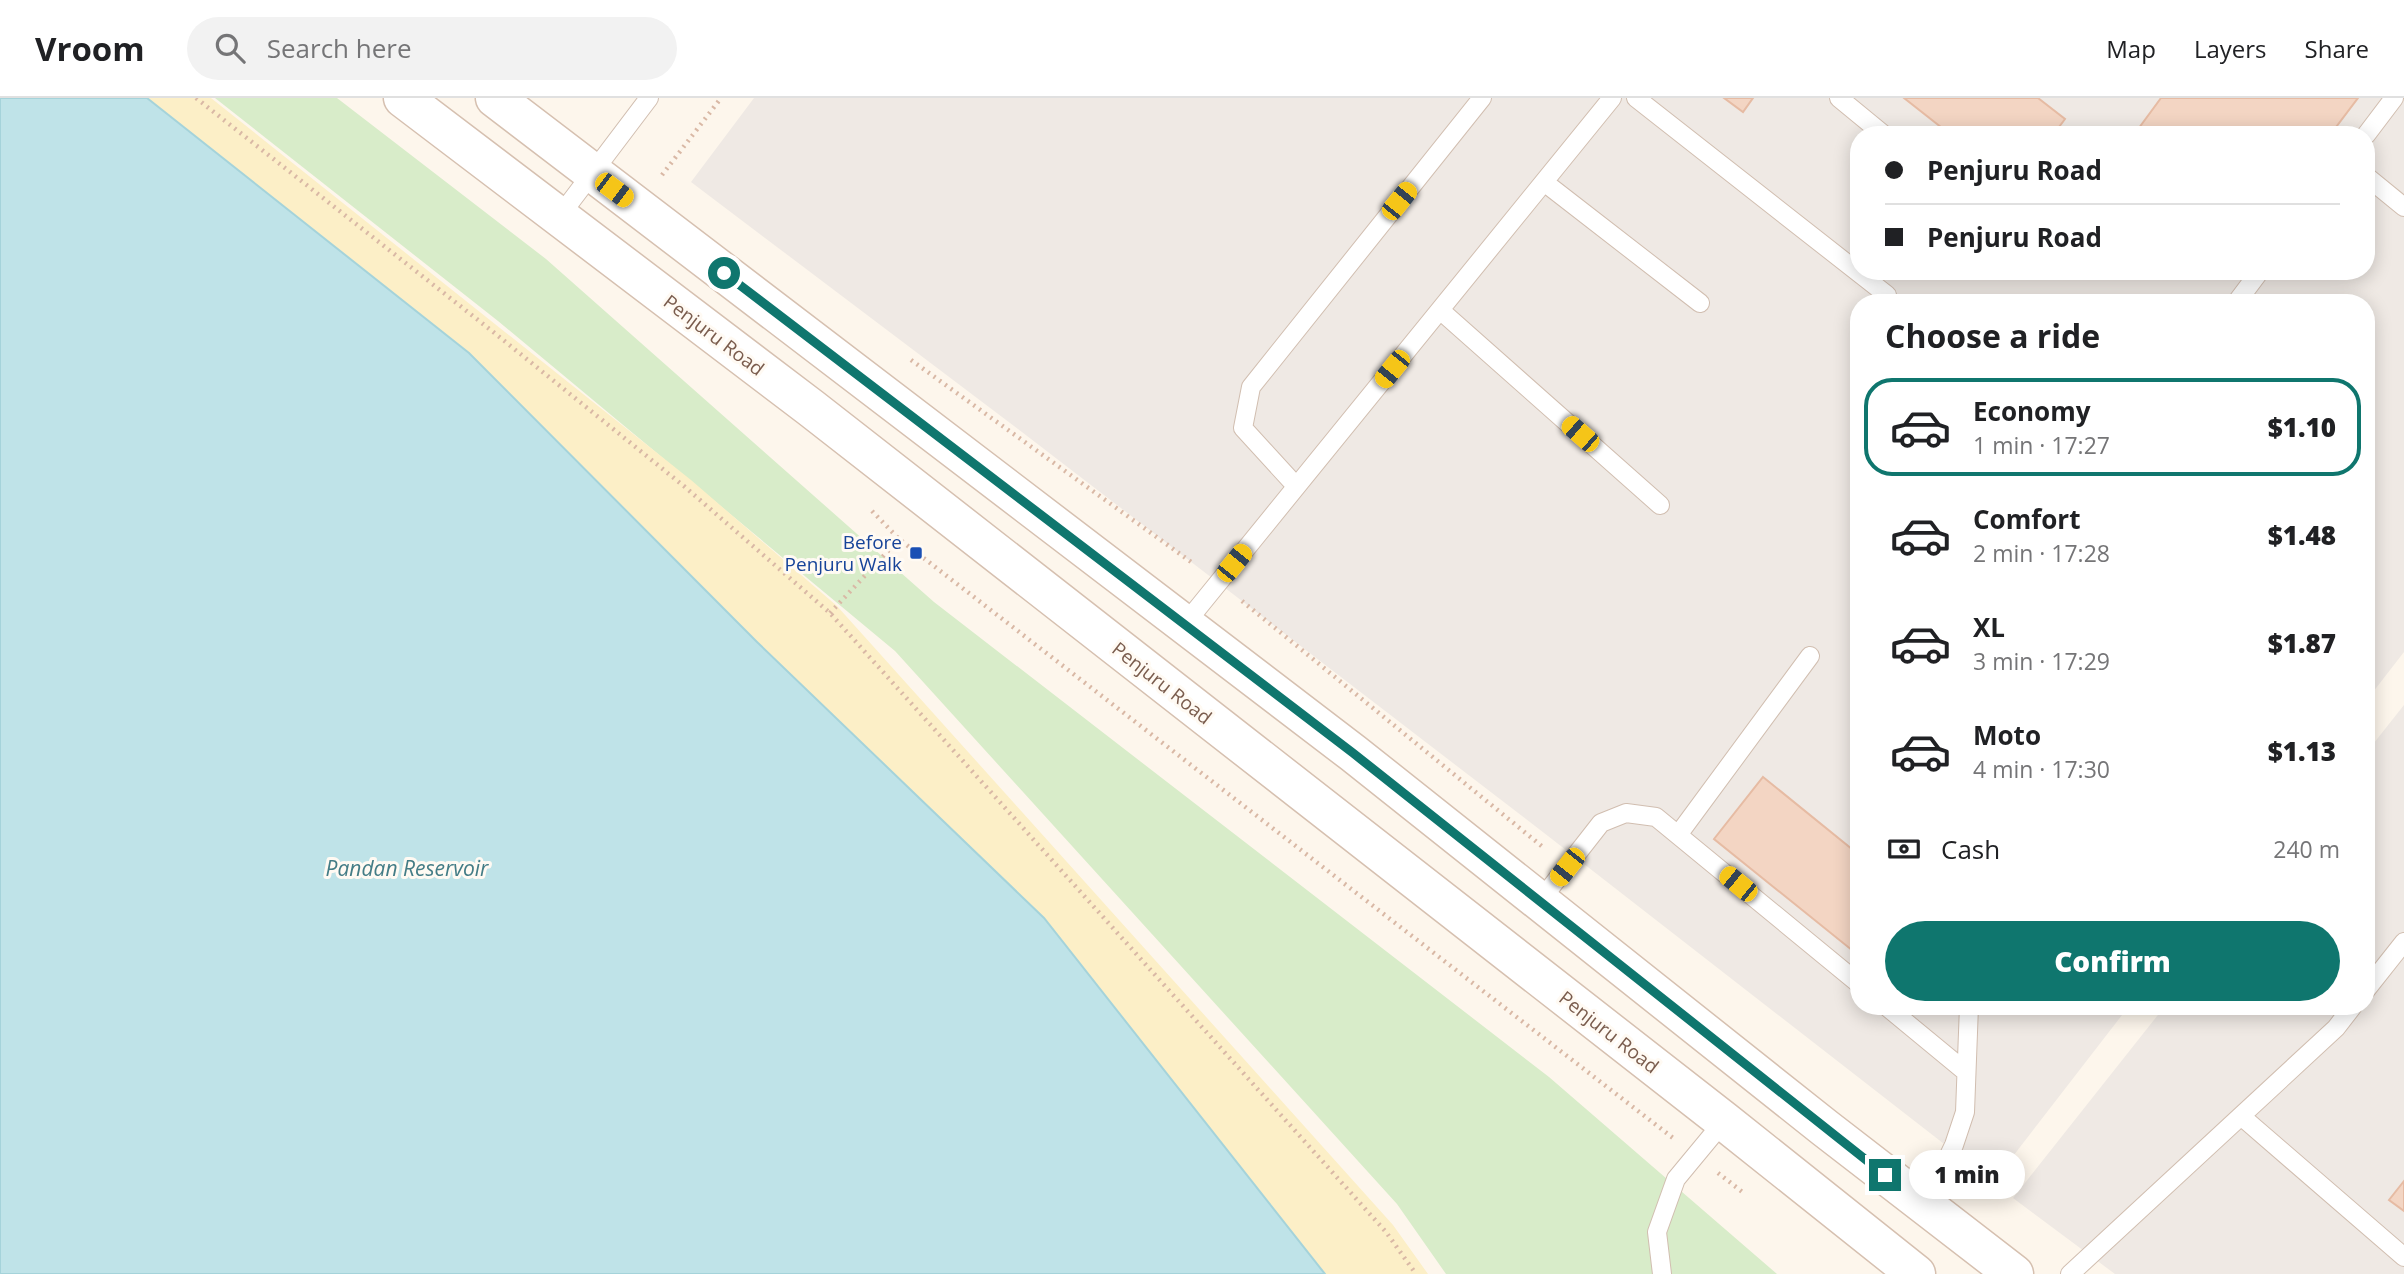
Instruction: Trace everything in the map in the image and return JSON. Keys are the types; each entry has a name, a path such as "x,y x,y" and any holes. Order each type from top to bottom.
{"main road":[{"name":"Penjuru Road","path":"404,98 811,408 1916,1274"},
{"path":"495,98 1353,753 2014,1274"}],"lane":[{"path":"559,217 649,98"},
{"path":"1296,486 1243,428 1251,387 1482,98"},
{"path":"1184,625 1612,98"},
{"path":"1636,98 1850,266"},
{"path":"1839,98 1873,126"},
{"path":"2373,126 2394,98"},
{"path":"1544,182 1700,303"},
{"path":"2375,183 2404,207"},
{"path":"1868,280 1886,294"},
{"path":"1440,310 1660,505"},
{"path":"1678,835 1810,656"},
{"path":"1540,901 1601,823 1626,813 1656,817 1850,976"},
{"path":"2375,979 2404,942"},
{"path":"1897,1015 1966,1072"},
{"path":"1925,1205 1954,1145 1965,1112 1969,1015"},
{"path":"2070,1274 2336,1028 2346,1015"},
{"path":"2241,1116 2404,1257"},
{"path":"1662,1274 1657,1232 1676,1178 1724,1121"}],"path":[{"path":"196,98 685,487 830,613 1386,1232 1416,1274"},
{"path":"657,182 721,98"},
{"path":"830,613 899,539 941,510"},
{"path":"899,539 1750,1198"}],"shaded area":[{"path":"754,98 2404,98 2404,652 2375,689 2375,294 1850,294 1850,1015 2122,1015 1993,1182 1018,429 691,182"},
{"path":"2404,705 2404,1274 2115,1274 2013,1198 2158,1015 2375,1015 2375,742"}],"green space":[{"path":"215,98 337,98 546,259 934,602 1549,1077 1777,1274 1446,1274 1397,1204 895,651 498,321"}],"sand":[{"path":"147,98 211,98 691,480 837,606 1393,1225 1428,1274 1325,1274 1044,918 757,642 469,353"}],"water":[{"name":"Pandan Reservoir","path":"0,98 147,98 469,353 757,642 1044,918 1325,1274 0,1274"}],"building":[{"path":"1724,98 1753,98 1743,112"},
{"path":"1904,98 2038,98 2065,119 2060,126 1940,126"},
{"path":"2161,98 2358,98 2337,126 2140,126"},
{"path":"1763,777 1850,848 1850,949 1714,839"},
{"path":"2404,1181 2404,1211 2389,1200"}],"place":[{"name":"Before Penjuru Walk","path":"916,553"}],"route":[{"path":"724,273 1353,753 1885,1175"}]}
